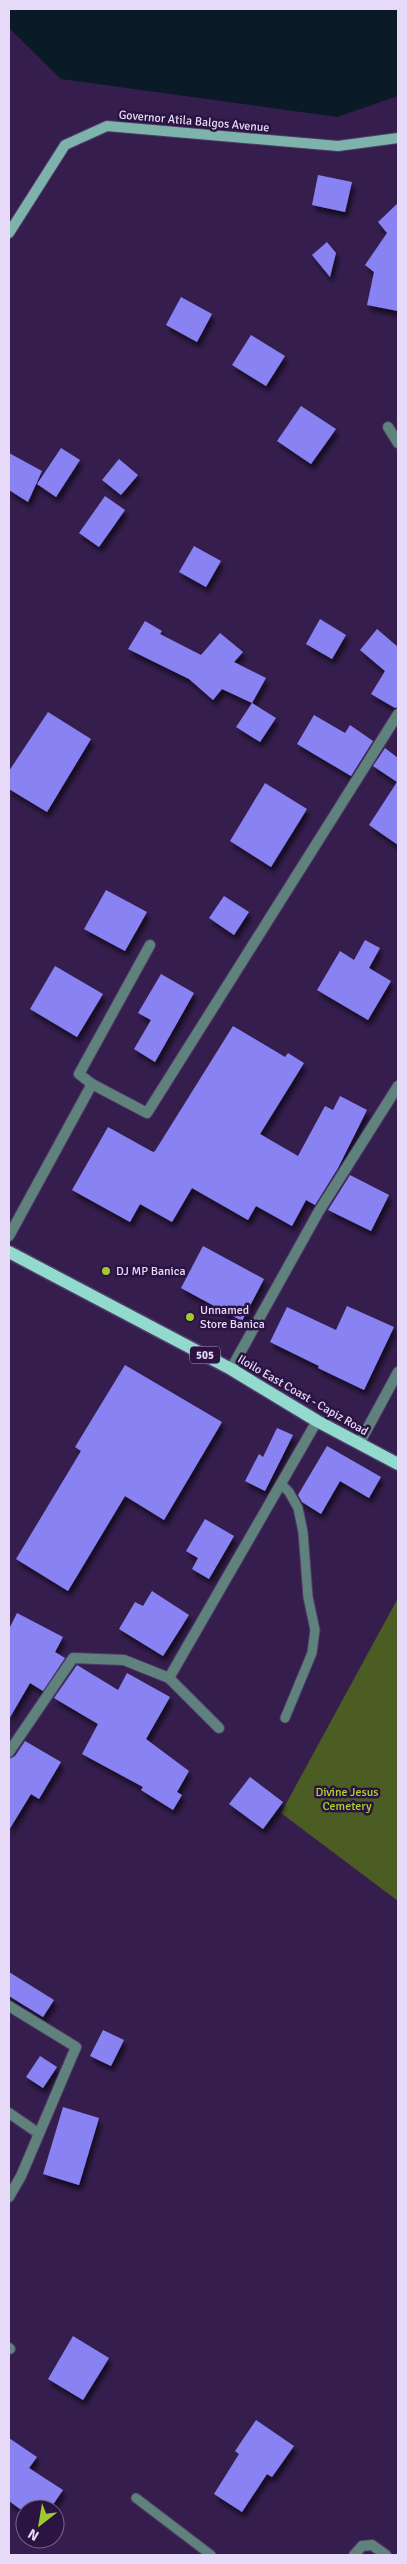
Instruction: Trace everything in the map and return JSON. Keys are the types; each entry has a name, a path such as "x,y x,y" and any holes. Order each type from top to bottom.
{"main road":[{"name":"Governor Atila Balgos Avenue","path":"9,233 65,145 107,126 338,146 398,138"},
{"name":"Iloilo East Coast - Capiz Road","path":"9,1252 231,1369 317,1421 398,1464"}],"street":[{"path":"388,427 398,443"},
{"path":"150,945 79,1074 92,1084 147,1112 398,714"},
{"path":"9,1236 92,1084"},
{"path":"231,1369 319,1211 398,1086"},
{"path":"359,1444 398,1372"},
{"path":"169,1678 317,1421"},
{"path":"9,1752 73,1658 124,1660 169,1678 219,1728"},
{"path":"9,2006 76,2047 21,2176 9,2197"},
{"path":"9,2114 38,2133"},
{"path":"354,2555 362,2546 372,2545 386,2555"}],"lane":[{"path":"281,1484 289,1492 298,1508 303,1532 308,1597 315,1630 312,1653 286,1718"},
{"path":"136,2498 212,2555"}],"green space":[{"name":"Divine Jesus Cemetery","path":"398,1598 398,1901 281,1813"}],"water":[{"path":"9,9 398,9 398,96 337,117 61,79 9,28"}],"building":[{"path":"318,175 352,182 345,212 312,205"},
{"path":"398,203 398,311 367,305 374,272 365,265 387,233 378,222"},
{"path":"327,242 336,253 330,277 312,255"},
{"path":"181,297 212,314 197,342 166,325"},
{"path":"251,335 285,356 266,386 232,365"},
{"path":"301,406 336,429 311,464 277,441"},
{"path":"61,448 80,460 56,497 37,484"},
{"path":"9,453 42,471 28,502 9,490"},
{"path":"119,459 138,475 121,495 102,480"},
{"path":"105,496 125,510 99,547 79,533"},
{"path":"194,546 221,561 206,587 179,572"},
{"path":"320,619 346,635 332,659 306,644"},
{"path":"145,621 162,631 160,634 201,655 220,633 243,652 234,662 266,678 252,703 222,689 213,700 189,679 128,649"},
{"path":"377,629 398,647 398,707 395,708 371,694 385,671 360,650"},
{"path":"252,703 276,718 260,742 236,727"},
{"path":"48,712 91,739 47,812 9,789 9,771"},
{"path":"314,715 345,733 350,725 373,741 351,776 297,744"},
{"path":"385,748 398,758 398,845 369,825 397,782 373,766"},
{"path":"265,783 307,809 271,867 230,841"},
{"path":"106,890 147,912 125,951 84,929"},
{"path":"224,896 249,912 234,935 209,918"},
{"path":"365,940 380,948 369,968 391,981 368,1020 317,990 340,951 354,960"},
{"path":"55,966 103,994 77,1037 30,1009"},
{"path":"161,974 194,993 155,1062 134,1049 151,1020 138,1013"},
{"path":"233,1026 285,1057 288,1053 304,1063 260,1134 298,1156 325,1106 333,1110 340,1096 367,1110 338,1168 315,1205 306,1200 292,1226 256,1206 248,1220 192,1188 172,1222 140,1204 130,1222 72,1190 108,1127 153,1152 155,1151"},
{"path":"350,1175 389,1195 371,1231 328,1210"},
{"path":"203,1246 264,1279 242,1321 181,1288"},
{"path":"347,1306 394,1327 364,1390 270,1342 287,1307 336,1330"},
{"path":"125,1365 222,1422 164,1520 125,1496 68,1591 16,1559 81,1451 75,1447"},
{"path":"277,1428 293,1435 265,1491 245,1481 259,1454 263,1457"},
{"path":"327,1446 381,1477 369,1498 340,1481 321,1514 302,1502 298,1495"},
{"path":"205,1519 234,1536 209,1579 192,1569 198,1558 186,1551"},
{"path":"152,1591 189,1615 163,1656 119,1629 135,1602 143,1606"},
{"path":"17,1613 63,1637 55,1652 65,1658 43,1691 30,1683 9,1719 9,1629"},
{"path":"77,1665 118,1690 127,1673 170,1697 146,1739 189,1771 177,1792 182,1795 173,1810 141,1790 143,1787 82,1754 98,1724 54,1698"},
{"path":"25,1741 61,1762 39,1799 31,1794 9,1830 9,1759 15,1756"},
{"path":"250,1777 283,1802 263,1829 229,1804"},
{"path":"9,1972 54,2000 43,2017 9,1996"},
{"path":"103,2030 124,2040 111,2066 90,2056"},
{"path":"40,2056 57,2067 43,2088 26,2077"},
{"path":"63,2107 99,2118 79,2185 43,2174"},
{"path":"73,2336 109,2358 83,2400 48,2379"},
{"path":"256,2420 294,2446 272,2477 267,2474 242,2512 214,2494 239,2454 235,2451"},
{"path":"9,2438 37,2457 29,2468 63,2490 57,2499 15,2499 15,2505 9,2501"}],"place":[{"name":"DJ MP Banica","path":"106,1271"},
{"name":"Unnamed Store Banica","path":"190,1317"}]}
